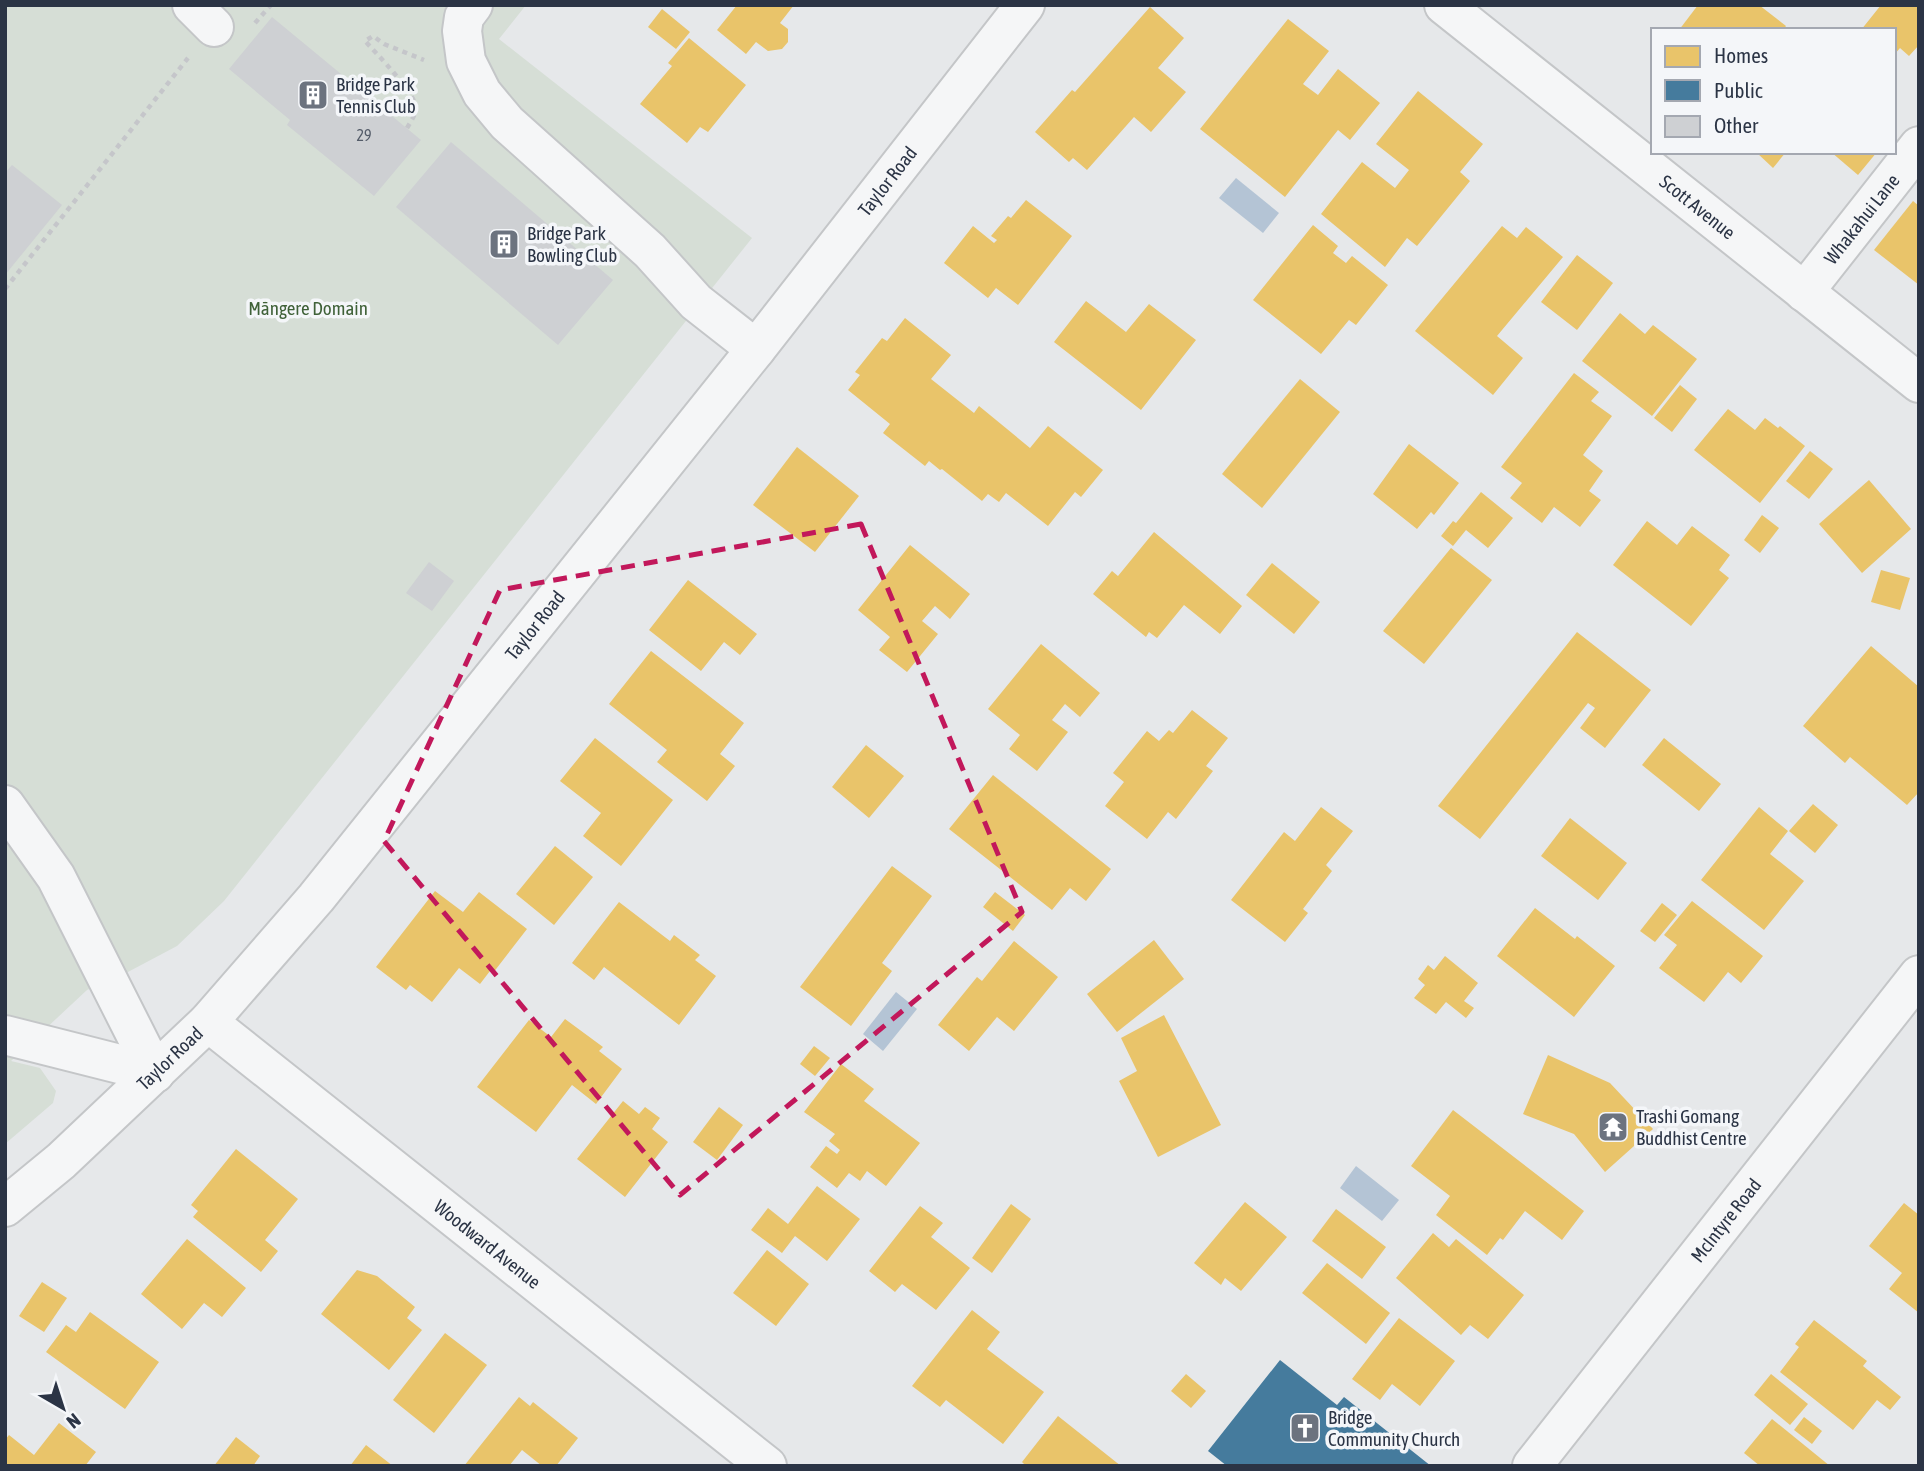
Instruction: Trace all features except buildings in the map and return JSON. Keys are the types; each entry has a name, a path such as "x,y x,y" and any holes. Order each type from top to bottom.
{"street":[{"name":"Taylor Road","path":"5,1207 61,1161 208,1022 323,889 756,349 1025,5"},
{"name":"Scott Avenue","path":"1444,5 1919,383"},
{"path":"462,17 466,61 482,93 507,123 650,251 696,302 756,349"},
{"name":"Whakahui Lane","path":"1804,292 1919,146"},
{"path":"5,805 61,887 155,1073"},
{"name":"McIntyre Road","path":"1532,1466 1919,975"},
{"name":"Woodward Avenue","path":"208,1022 767,1466"},
{"path":"5,1035 155,1073"}],"path":[{"path":"407,128 416,109 414,102 402,82 365,41 373,36 384,44 429,62 437,61 462,17"},
{"path":"5,289 199,28"}],"highlighted area":[{"path":"861,524 1022,912 680,1195 384,841 500,590"}],"green space":[{"name":"Māngere Domain","path":"5,5 526,5 499,39 752,238 224,901 177,946 87,990 11,1061 40,1068 56,1091 53,1103 5,1144"}],"water":[{"path":"1236,178 1279,213 1263,233 1219,198"},
{"path":"896,992 917,1009 883,1051 863,1034"},
{"path":"1356,1166 1399,1200 1382,1221 1340,1188"}],"place":[{"name":"Bridge Park Tennis Club","path":"313,95"},
{"name":"Bridge Park Bowling Club","path":"504,244"},
{"name":"Trashi Gomang Buddhist Centre","path":"1613,1127"},
{"name":"Bridge Community Church","path":"1305,1428"}]}
